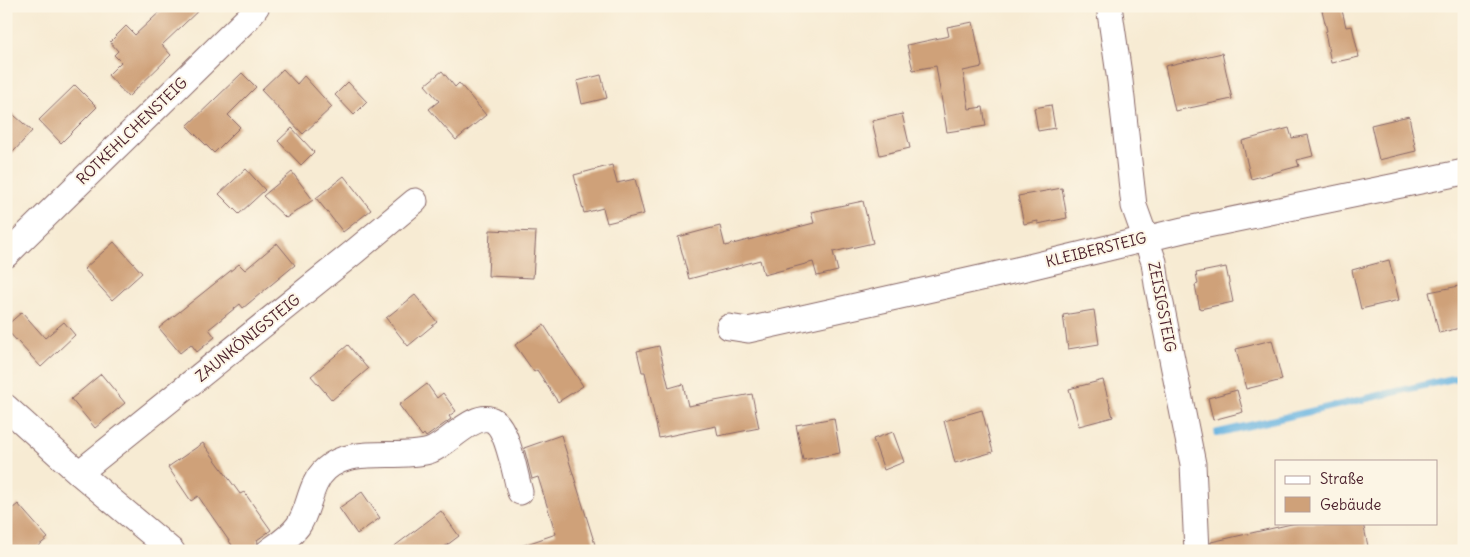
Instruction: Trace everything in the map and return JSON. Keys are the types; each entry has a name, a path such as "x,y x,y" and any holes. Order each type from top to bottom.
{"street":[{"name":"ROTKEHLCHENSTEIG","path":"6,255 248,18 257,6"},
{"name":"ZEISIGSTEIG","path":"1109,6 1120,81 1134,206 1154,262 1193,464 1197,551"},
{"name":"KLEIBERSTEIG","path":"730,327 748,330 1021,269 1146,238 1464,172"},
{"name":"ZAUNKÖNIGSTEIG","path":"79,473 415,201"},
{"path":"6,407 79,473 172,551"},
{"path":"269,551 284,541 298,526 317,479 326,468 336,462 356,457 414,454 435,450 474,421 494,420 500,427 505,436 520,492"}],"building":[{"path":"166,6 203,6 162,45 171,55 128,97 108,75 121,62 114,55 118,51 110,42 126,26 135,35"},
{"path":"1321,6 1341,6 1346,27 1352,26 1359,57 1331,63 1325,32 1327,31"},
{"path":"973,22 982,67 963,71 969,109 983,107 986,126 947,132 936,66 913,70 907,45 949,36 947,27"},
{"path":"1222,53 1232,99 1175,111 1165,66"},
{"path":"283,69 297,84 304,76 332,107 303,134 261,90"},
{"path":"442,71 455,87 459,83 486,115 456,140 429,109 439,101 425,85"},
{"path":"242,73 256,87 228,115 240,127 214,153 187,126"},
{"path":"601,75 607,98 582,104 577,81"},
{"path":"348,82 367,102 354,115 335,95"},
{"path":"75,85 97,107 61,143 39,120"},
{"path":"1051,105 1055,128 1038,131 1034,108"},
{"path":"6,108 32,131 6,160"},
{"path":"902,114 910,148 880,155 872,121"},
{"path":"1409,116 1416,151 1379,160 1371,125"},
{"path":"292,128 314,152 301,165 278,141"},
{"path":"1289,128 1292,138 1308,135 1313,156 1297,160 1299,166 1251,179 1242,141"},
{"path":"612,165 617,183 635,179 644,214 607,223 603,208 584,213 574,175"},
{"path":"246,169 265,190 239,214 219,194"},
{"path":"292,172 313,200 286,218 263,196"},
{"path":"344,176 371,210 343,232 316,198"},
{"path":"1062,188 1067,218 1038,224 1038,221 1024,224 1018,196"},
{"path":"863,201 873,243 833,252 838,271 817,276 813,262 764,275 760,260 689,279 678,237 720,226 725,246 814,223 811,212"},
{"path":"490,230 536,232 533,278 488,276"},
{"path":"114,242 142,273 112,300 84,269"},
{"path":"277,243 295,265 243,308 240,304 209,329 215,337 197,352 191,344 180,353 159,328 239,264 245,270"},
{"path":"1389,260 1399,300 1361,309 1352,270"},
{"path":"1226,267 1233,302 1200,309 1195,285 1198,284 1196,273"},
{"path":"1464,285 1464,327 1439,333 1429,292"},
{"path":"415,295 437,322 408,346 386,318"},
{"path":"1094,310 1099,344 1068,349 1063,315"},
{"path":"22,312 45,338 64,322 75,335 41,367 6,329 6,326"},
{"path":"544,325 583,386 558,402 537,370 534,372 515,345"},
{"path":"1272,340 1282,380 1246,389 1236,349"},
{"path":"348,345 368,369 332,400 311,376"},
{"path":"659,346 669,388 683,384 688,406 752,394 759,428 718,436 716,426 659,438 645,372 642,372 637,351"},
{"path":"101,374 125,403 95,428 71,399"},
{"path":"1103,380 1113,417 1079,426 1069,389"},
{"path":"427,384 437,398 443,393 456,411 449,416 451,419 426,437 424,434 422,436 399,405"},
{"path":"1237,390 1243,412 1213,420 1208,398"},
{"path":"982,410 993,452 955,463 944,421"},
{"path":"834,418 840,453 803,460 796,425"},
{"path":"893,432 904,462 884,470 873,439"},
{"path":"561,435 597,551 518,551 518,547 556,534 538,477 532,479 524,448"},
{"path":"203,443 240,494 244,492 271,530 257,540 255,551 236,551 198,496 191,501 168,467"},
{"path":"362,492 380,518 357,534 339,508"},
{"path":"18,504 48,538 32,551 6,551 6,514"},
{"path":"441,511 459,536 439,551 388,551"},
{"path":"1292,524 1363,524 1369,551 1211,551 1211,542"}],"waterway":[{"path":"1217,433 1464,376"}]}
